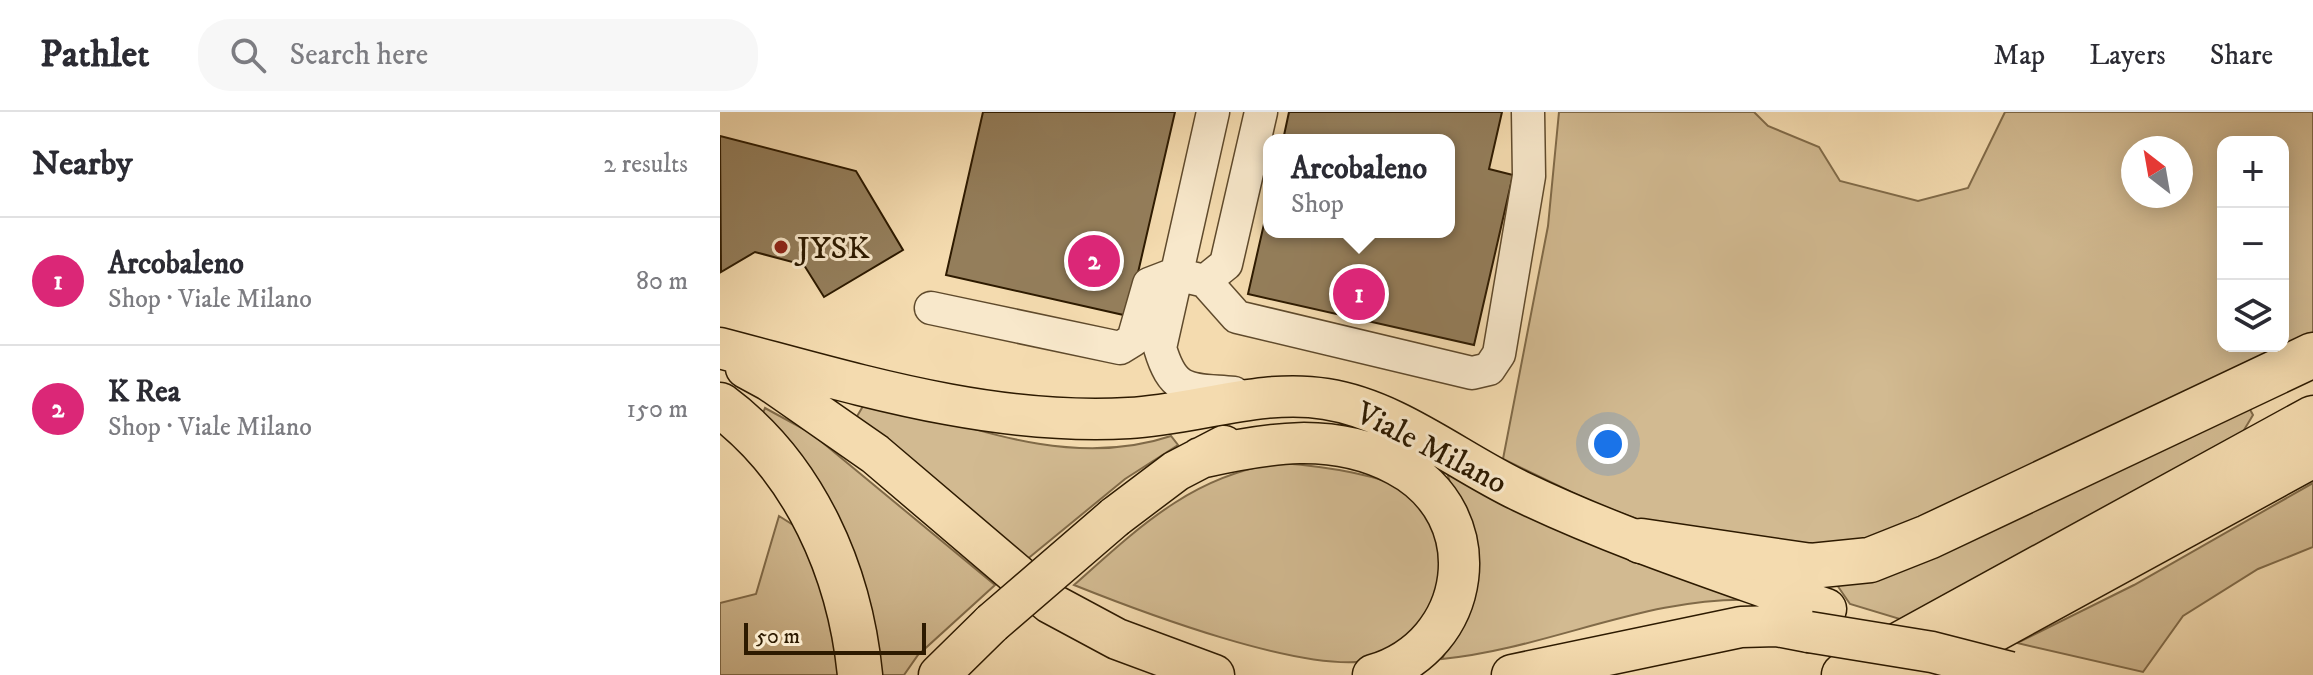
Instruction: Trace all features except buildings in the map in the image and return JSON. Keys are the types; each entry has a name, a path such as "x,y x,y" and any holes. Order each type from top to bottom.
{"highway":[{"path":"1641,541 1811,566 1870,560 1928,537 2313,355"},
{"path":"720,405 737,417 783,469 813,514 848,605 860,675"},
{"path":"1844,675 2313,418"},
{"path":"1921,664 2313,455"}],"main road":[{"name":"Viale Milano","path":"720,348 899,394 1001,413 1129,418 1276,397 1316,398 1352,405 1392,422 1520,492 1641,541 1921,664 2017,674"},
{"path":"720,357 770,381 875,454 1050,603 1117,639 1214,675"},
{"path":"720,375 829,423"},
{"path":"939,675 992,623 1115,517 1176,471 1200,458 1265,432 1323,425 1381,431 1449,454"},
{"path":"1200,458 1263,444 1336,445 1400,466 1433,495 1446,516 1458,552 1454,600 1437,635 1425,648 1410,661 1373,675"},
{"name":"Viale Milano","path":"1512,675 1741,627 1818,620"}],"lane":[{"path":"1213,112 1190,278 1160,348 1168,375 1189,389 1276,397"},
{"path":"931,308 1120,348 1133,340 1149,284 1190,278 1226,264 1261,112"},
{"path":"1190,278 1237,317 1472,373 1489,369 1499,354 1529,176 1528,112"}],"shaded area":[{"path":"1559,112 1754,112 1768,126 1819,147 1840,181 1918,201 1968,188 2005,112 2313,112 2313,334 2289,345 2289,136 2217,136 2217,352 2275,352 1866,547 1690,539 1592,502 1503,459 1548,226"},
{"path":"869,396 1018,440 1095,448 1133,445 1171,436 1178,445 1125,479 1025,561 856,418"},
{"path":"2247,404 2253,415 2241,435 1903,620 1850,604 1837,585"},
{"path":"765,408 811,433 995,585 918,655 904,675 873,675 758,426"},
{"path":"1281,463 1352,472 1421,494 1446,555 1434,620 1372,660 1343,662 1266,650 1223,638 1074,585 1144,525 1193,492 1249,469"},
{"path":"1446,468 1755,600 1676,606 1520,645 1442,659 1457,628 1456,506"},
{"path":"2313,483 2313,547 2258,569 2183,616 2143,672 2017,643 2134,585"},
{"path":"779,516 801,530 827,584 841,675 720,675 720,603 756,594"}],"place":[{"name":"JYSK","path":"781,247"},
{"name":"K Rea","path":"1094,261"},
{"name":"Arcobaleno","path":"1359,294"}]}
